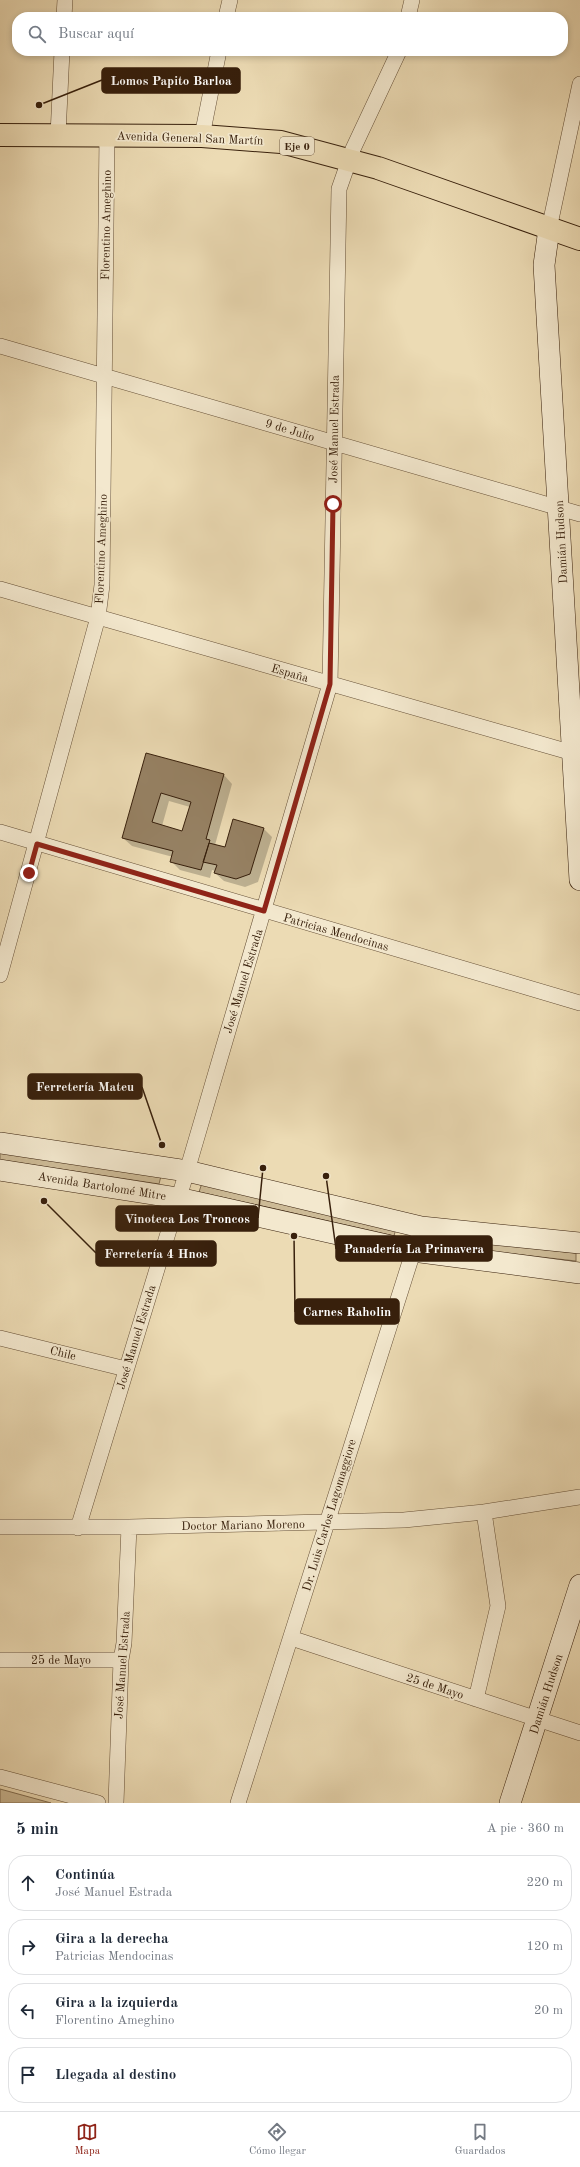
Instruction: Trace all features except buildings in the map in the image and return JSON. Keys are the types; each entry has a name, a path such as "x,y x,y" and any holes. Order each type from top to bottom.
{"main road":[{"name":"Avenida General San Martín","path":"0,134 202,136 281,142 348,159 580,239"}],"street":[{"path":"64,12 65,0"},
{"path":"227,12 230,0"},
{"path":"409,12 412,0"},
{"path":"58,134 62,56"},
{"path":"202,136 218,56"},
{"name":"José Manuel Estrada","path":"78,1528 187,1171 330,684 338,200 348,159 397,56"},
{"path":"550,229 580,84"},
{"name":"Florentino Ameghino","path":"0,975 98,617 102,585 107,135"},
{"name":"Damián Hudson","path":"550,229 544,264 559,508 577,754 580,880"},
{"name":"9 de Julio","path":"0,346 580,514"},
{"name":"España","path":"0,588 577,754"},
{"name":"Patricias Mendocinas","path":"0,832 580,1003"},
{"path":"0,1143 187,1171 421,1227 580,1242"},
{"name":"Avenida Bartolomé Mitre","path":"0,1170 178,1198 413,1251 580,1273"},
{"name":"Dr. Luis Carlos Lagomaggiore","path":"238,1803 421,1227"},
{"name":"Chile","path":"0,1338 126,1369"},
{"name":"Doctor Mariano Moreno","path":"0,1527 78,1528 404,1520 484,1512 580,1497"},
{"path":"476,1699 498,1606 484,1512"},
{"name":"José Manuel Estrada","path":"116,1803 121,1660 124,1643 129,1527"},
{"name":"Damián Hudson","path":"510,1803 580,1585"},
{"name":"25 de Mayo","path":"290,1638 537,1720 580,1732"},
{"name":"25 de Mayo","path":"0,1660 121,1660"},
{"path":"0,1777 98,1803"}],"shaded area":[{"path":"0,1152 161,1176 159,1184 0,1160"},
{"path":"202,1183 396,1228 394,1236 199,1192"},
{"path":"436,1238 576,1253 576,1261 434,1245"},
{"path":"0,1789 51,1803 0,1803"}],"place":[{"name":"Lomos Papito Barloa","path":"39,105"},
{"name":"Ferretería Mateu","path":"162,1145"},
{"name":"Vinoteca Los Troncos","path":"263,1168"},
{"name":"Panadería La Primavera","path":"326,1176"},
{"name":"Ferretería 4 Hnos","path":"44,1201"},
{"name":"Carnes Raholin","path":"294,1236"}],"route":[{"path":"29,873 37,844 264,911 330,684 333,504"}]}
